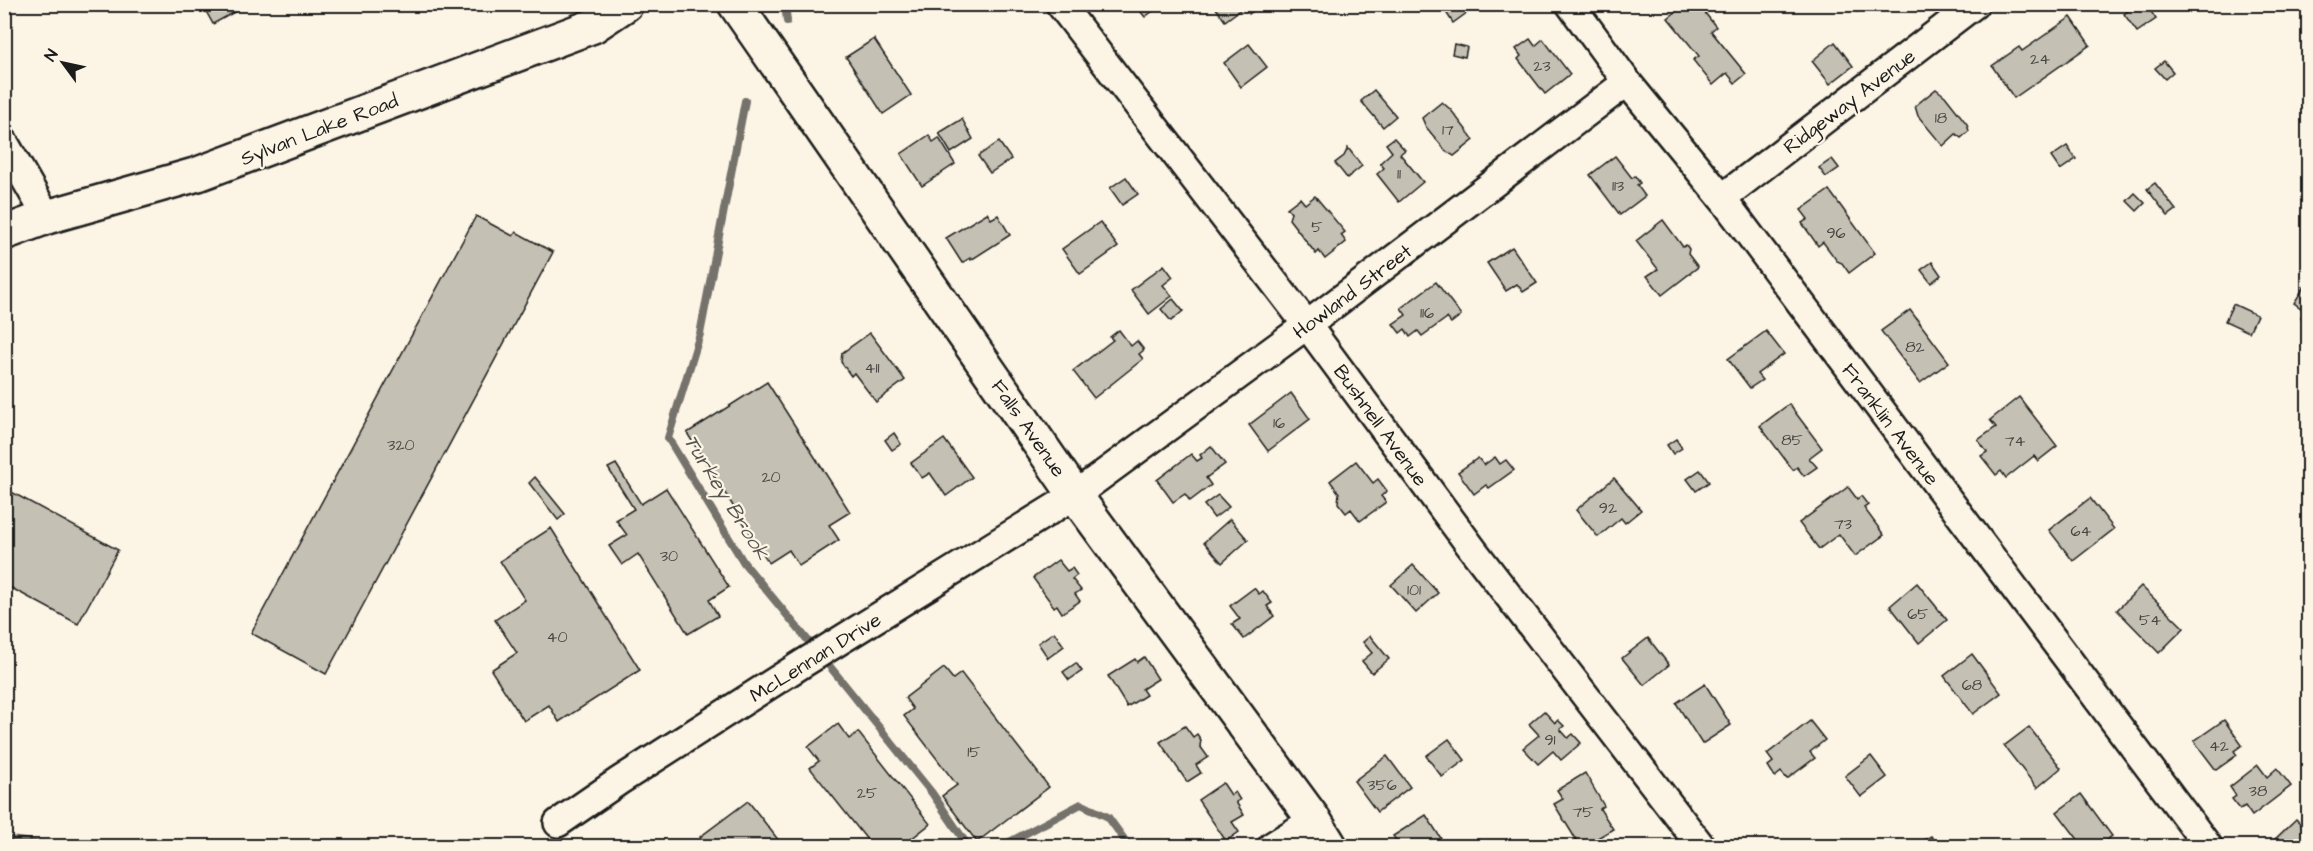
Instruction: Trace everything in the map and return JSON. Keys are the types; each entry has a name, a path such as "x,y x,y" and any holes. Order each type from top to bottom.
{"main road":[{"name":"Sylvan Lake Road","path":"4,233 47,218 198,174 593,26 626,4"},
{"name":"Falls Avenue","path":"735,4 1075,495 1322,833"}],"street":[{"name":"Bushnell Avenue","path":"1060,4 1307,325 1474,551 1701,846"},
{"name":"Franklin Avenue","path":"1570,4 1627,82 1722,198 2208,846"},
{"name":"Ridgeway Avenue","path":"1722,198 1976,4"},
{"name":"Howland Street","path":"1075,495 1307,325 1627,82"},
{"path":"4,142 47,218"},
{"name":"McLennan Drive","path":"558,823 619,781 802,664 1075,495"},
{"path":"1272,846 1322,833"}],"building":[{"path":"202,4 249,4 213,24"},
{"path":"1130,4 1162,4 1145,17 1137,7 1134,9"},
{"path":"1213,4 1263,4 1249,14 1244,7 1225,21"},
{"path":"1444,4 1479,4 1453,23 1442,6"},
{"path":"1686,4 1698,4 1716,27 1711,31 1746,74 1735,83 1727,73 1713,85 1693,60 1699,56 1668,18"},
{"path":"1851,4 1866,4 1857,12"},
{"path":"2137,4 2146,4 2156,19 2137,32 2124,14"},
{"path":"2071,17 2090,45 2014,98 1992,66 2019,47 2022,51"},
{"path":"874,39 911,95 883,114 846,57"},
{"path":"1530,39 1535,46 1543,39 1570,74 1545,94 1518,59 1521,56 1516,49"},
{"path":"1835,42 1853,66 1830,84 1812,61"},
{"path":"1249,44 1267,67 1241,87 1224,63"},
{"path":"1454,44 1467,47 1465,57 1452,54"},
{"path":"2164,61 2173,72 2165,79 2155,68"},
{"path":"1936,89 1945,96 1967,124 1969,131 1961,138 1956,134 1943,146 1918,116 1915,106"},
{"path":"1374,90 1396,116 1383,127 1361,101"},
{"path":"1442,102 1474,140 1454,156 1445,150 1426,127 1422,118"},
{"path":"962,119 973,139 951,153 939,133"},
{"path":"929,135 933,142 939,138 955,164 922,186 901,154"},
{"path":"1394,138 1405,150 1400,154 1423,182 1399,202 1377,174 1384,168 1380,163 1392,152 1386,144"},
{"path":"999,142 1011,159 990,173 978,156"},
{"path":"2067,146 2076,159 2060,170 2051,157"},
{"path":"1348,148 1362,166 1347,178 1335,163 1344,156"},
{"path":"1615,156 1632,178 1635,176 1640,183 1637,185 1645,196 1620,215 1590,175"},
{"path":"1832,159 1839,168 1826,177 1819,168"},
{"path":"1126,177 1138,194 1122,205 1110,188"},
{"path":"2155,183 2176,210 2168,216 2147,189"},
{"path":"1829,190 1875,253 1849,273 1823,242 1818,246 1802,223 1808,219 1801,210"},
{"path":"2135,193 2145,203 2137,211 2127,201"},
{"path":"1315,196 1345,232 1341,235 1346,242 1325,259 1319,251 1316,254 1289,219 1291,213 1287,208 1300,198 1305,204"},
{"path":"987,213 991,219 998,215 1010,235 971,260 970,258 962,263 946,238"},
{"path":"476,216 513,236 516,232 553,252 326,674 251,633"},
{"path":"1663,220 1683,247 1686,245 1689,249 1688,254 1698,267 1662,295 1647,276 1658,269 1636,241"},
{"path":"1100,222 1118,247 1080,274 1062,249"},
{"path":"1512,247 1537,283 1523,292 1517,284 1506,291 1487,263"},
{"path":"1932,262 1941,275 1931,283 1921,270"},
{"path":"1164,265 1173,277 1163,285 1172,296 1149,314 1131,290"},
{"path":"2308,281 2308,322 2301,317 2305,311 2294,303"},
{"path":"1436,282 1461,315 1451,323 1447,318 1422,336 1418,331 1410,337 1405,329 1400,333 1393,324 1406,315 1401,308"},
{"path":"1173,299 1183,311 1171,321 1161,309"},
{"path":"2233,304 2257,315 2249,332 2225,321"},
{"path":"1910,310 1949,362 1920,383 1881,331"},
{"path":"1119,330 1131,346 1137,341 1144,350 1139,354 1143,359 1094,398 1073,371 1113,340 1110,337"},
{"path":"1766,331 1784,354 1757,374 1762,380 1750,388 1728,359"},
{"path":"870,333 905,380 876,402 854,373 851,376 841,362 842,353"},
{"path":"767,382 850,512 829,525 839,540 799,566 789,550 769,563 687,433"},
{"path":"1291,393 1310,419 1268,451 1249,425"},
{"path":"2019,397 2057,446 2038,461 2034,456 2006,478 2001,471 1996,475 1981,456 1987,452 1978,440 1996,427 1990,420"},
{"path":"1789,404 1822,448 1809,458 1817,467 1804,476 1797,467 1793,470 1760,426"},
{"path":"894,433 901,444 892,450 885,440"},
{"path":"944,439 972,477 946,496 930,473 922,478 911,463"},
{"path":"1676,439 1682,448 1673,454 1667,445"},
{"path":"1211,446 1225,464 1206,478 1211,485 1190,501 1185,494 1173,502 1157,480 1191,454 1197,461 1202,458 1200,455"},
{"path":"1495,457 1500,464 1506,460 1514,470 1489,488 1486,485 1474,494 1458,472 1478,458 1484,465"},
{"path":"1356,461 1373,483 1378,479 1387,491 1381,496 1386,502 1360,521 1351,509 1346,513 1338,503 1339,493 1330,481"},
{"path":"616,464 641,504 666,488 729,587 709,600 718,616 688,634 638,554 622,565 609,546 627,535 616,520 634,509 608,468"},
{"path":"1700,470 1709,482 1696,491 1687,479"},
{"path":"535,477 565,514 558,520 529,483"},
{"path":"1614,478 1641,510 1625,523 1621,518 1598,537 1576,510"},
{"path":"1848,487 1857,499 1861,496 1868,505 1864,508 1884,535 1855,556 1839,534 1819,549 1799,523"},
{"path":"4,488 118,550 78,624 4,584"},
{"path":"1218,495 1229,507 1214,518 1204,505"},
{"path":"2090,498 2114,529 2073,561 2049,530"},
{"path":"1230,519 1248,540 1222,563 1204,542"},
{"path":"551,528 640,670 559,722 549,705 524,721 491,670 517,653 495,620 525,600 500,561"},
{"path":"1058,560 1067,571 1072,568 1077,575 1072,579 1081,590 1075,594 1080,601 1062,613 1057,605 1054,607 1033,578"},
{"path":"1413,565 1438,593 1416,613 1391,585"},
{"path":"1917,583 1947,620 1919,643 1890,606"},
{"path":"2141,586 2184,628 2159,653 2117,610"},
{"path":"1254,588 1259,594 1263,591 1272,603 1267,606 1274,616 1244,639 1232,624 1240,619 1230,606"},
{"path":"1054,632 1064,646 1048,658 1038,643"},
{"path":"1370,636 1389,659 1372,673 1362,661 1372,653 1363,642"},
{"path":"1648,638 1669,665 1644,685 1622,658"},
{"path":"1972,654 2001,693 1973,714 1944,676"},
{"path":"1144,657 1158,679 1142,689 1146,695 1127,707 1108,676 1135,659 1137,662"},
{"path":"1076,663 1082,671 1069,680 1063,672"},
{"path":"944,668 953,679 961,673 1049,787 977,842 942,796 957,785 904,716 913,709 905,698"},
{"path":"1705,684 1731,725 1702,744 1676,703"},
{"path":"1544,711 1555,723 1558,720 1564,726 1560,729 1568,738 1573,734 1581,743 1561,760 1553,751 1538,764 1523,748 1539,735 1529,724"},
{"path":"2224,720 2242,745 2234,751 2237,755 2216,770 2194,741"},
{"path":"1810,721 1825,740 1810,752 1815,758 1787,779 1781,772 1775,777 1768,766 1773,762 1767,754"},
{"path":"838,724 849,739 858,732 930,824 902,846 872,846 810,768 819,761 808,747"},
{"path":"1185,726 1193,737 1197,734 1201,740 1200,746 1208,757 1196,765 1201,773 1187,782 1160,742"},
{"path":"2029,727 2061,768 2037,788 2004,746"},
{"path":"1449,739 1465,760 1442,777 1426,756"},
{"path":"1387,756 1410,787 1377,812 1354,781"},
{"path":"1871,756 1887,777 1861,797 1845,776"},
{"path":"2258,765 2267,777 2277,768 2291,786 2252,816 2245,806 2240,809 2232,799 2236,796 2230,787"},
{"path":"1585,773 1604,806 1600,809 1613,829 1584,846 1580,846 1554,804 1563,799 1557,790"},
{"path":"1223,783 1231,795 1235,792 1240,800 1236,802 1244,815 1232,822 1239,832 1226,841 1198,800"},
{"path":"2081,794 2112,836 2098,846 2083,846 2057,812"},
{"path":"748,801 783,846 707,846 700,837"},
{"path":"1426,815 1442,840 1432,846 1400,846 1393,836"},
{"path":"2296,819 2308,832 2306,846 2273,846 2270,844"},
{"path":"1931,836 1936,844 1920,846 1918,843"}],"waterway":[{"name":"Turkey Brook","path":"785,4 787,21"},
{"name":"Turkey Brook","path":"745,101 700,334 668,438 744,563 815,649"},
{"name":"Turkey Brook","path":"823,658 932,793 968,846"},
{"name":"Turkey Brook","path":"1002,846 1081,804 1108,817 1129,846"},
{"path":"4,839 51,846"}]}
